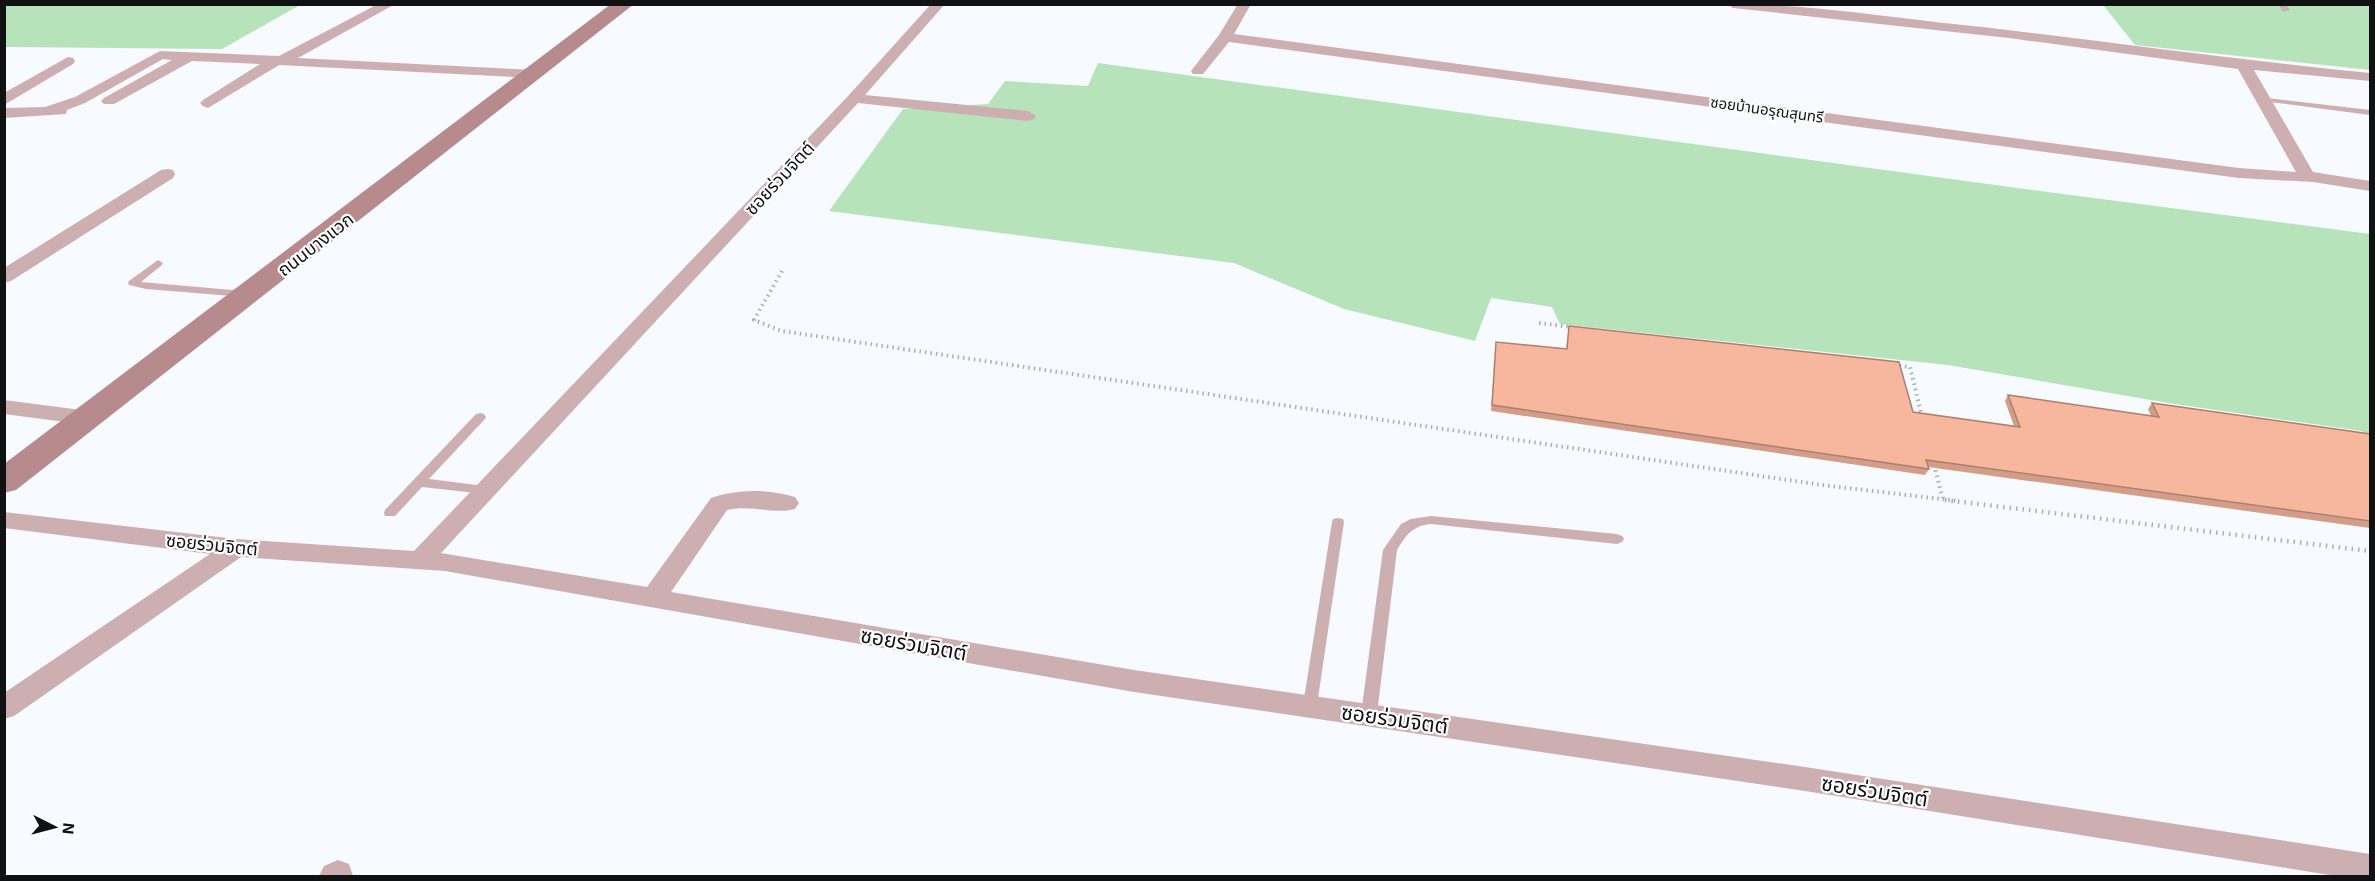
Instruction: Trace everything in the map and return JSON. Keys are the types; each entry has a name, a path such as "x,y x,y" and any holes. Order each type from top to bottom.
{"main road":[{"name":"ถนนบางแวก","path":"4,482 250,295 624,4"}],"street":[{"path":"208,103 279,60 388,4"},
{"name":"ซอยร่วมจิตต์","path":"420,560 855,98 939,4"},
{"path":"1198,71 1225,37 1245,4"},
{"path":"1733,4 2009,34 2243,65 2370,77"},
{"name":"ซอยบ้านอรุณสุนทรี","path":"1225,37 2239,173 2298,178 2308,176 2370,186"},
{"path":"45,112 80,100 160,55 535,74"},
{"path":"4,113 84,109 103,104 190,56"},
{"path":"4,100 68,61"},
{"path":"2243,65 2308,176"},
{"path":"855,98 1028,116"},
{"path":"4,277 167,174"},
{"path":"4,407 89,418"},
{"path":"653,598 719,504 729,500 744,499 787,503"},
{"name":"ซอยร่วมจิตต์","path":"4,520 236,548 420,560 1134,681 1310,705 2370,868"},
{"path":"4,708 236,548"}],"lane":[{"path":"2262,99 2370,113"},
{"path":"158,264 133,283 250,295"},
{"path":"390,513 480,417"},
{"path":"419,482 485,490"},
{"path":"1369,714 1390,550 1404,528 1416,521 1431,520 1617,539"},
{"path":"1310,705 1338,522"}],"path":[{"path":"782,271 754,320 782,331 1822,484 2370,551"},
{"path":"1539,323 1574,327"},
{"path":"1886,364 1910,367 1923,422"},
{"path":"1932,455 1943,499"}],"green space":[{"path":"4,5 300,5 222,49 5,47"},
{"path":"2103,5 2370,5 2370,70 2135,45"},
{"path":"1098,63 2370,234 2370,435 2361,431 2168,403 1948,365 1560,324 1552,307 1491,298 1475,341 1344,309 1234,263 829,211 903,109 988,104 1005,81 1088,86"}],"building":[{"path":"1569,326 1899,362 1913,412 2020,427 2008,395 2159,417 2152,403 2370,434 2370,521 1926,460 1929,469 1492,405 1496,342 1567,349"}]}
